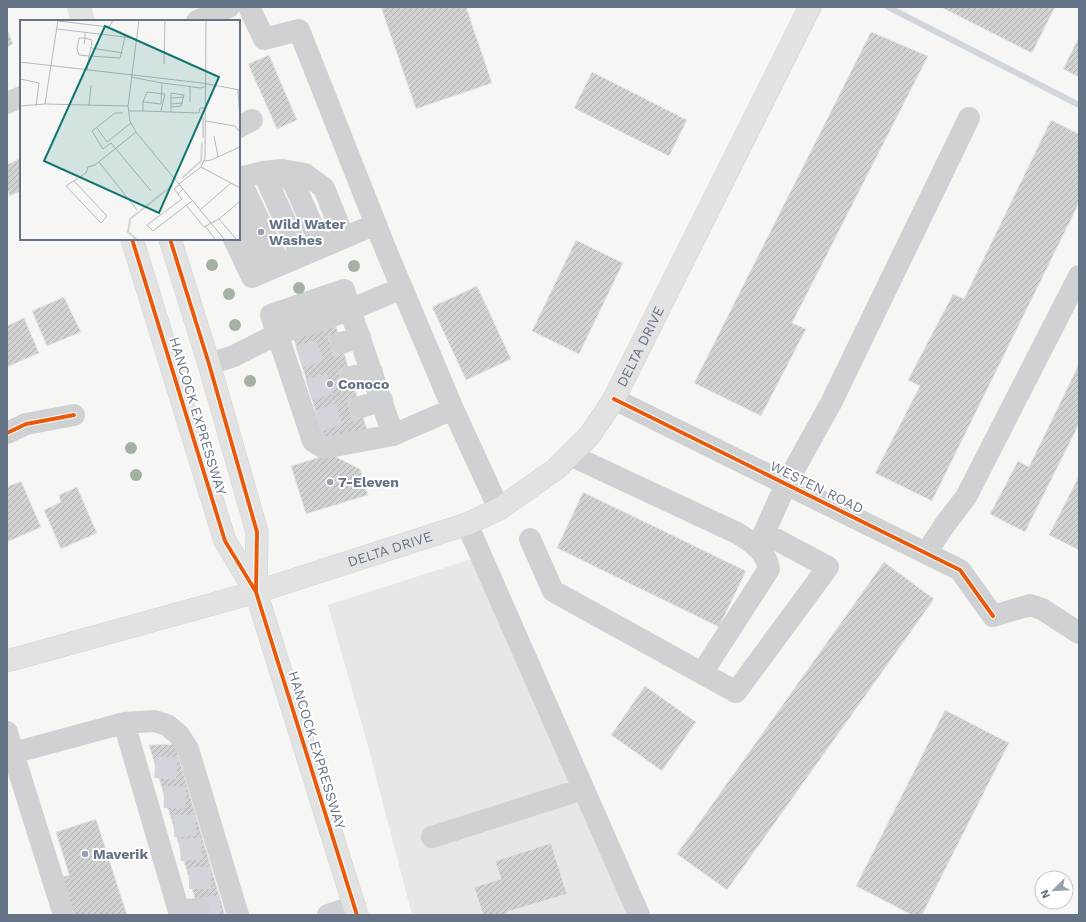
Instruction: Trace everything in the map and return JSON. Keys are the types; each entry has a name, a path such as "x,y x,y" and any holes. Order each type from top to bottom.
{"main road":[{"path":"79,7 83,20"},
{"name":"DELTA DRIVE","path":"7,661 256,592 467,524 499,509 556,469 590,435 614,399 810,7"},
{"name":"HANCOCK EXPRESSWAY","path":"132,240 225,541 256,592 356,910"},
{"name":"HANCOCK EXPRESSWAY","path":"170,240 209,364 257,532 256,592"}],"street":[{"path":"199,20 229,7"},
{"path":"250,7 264,39 299,30 402,288 453,409 499,509"},
{"path":"7,103 20,97"},
{"path":"530,539 553,591 736,692 828,566 764,533 786,484 831,403 969,118"},
{"path":"240,178 272,171 306,174 324,188 344,238"},
{"path":"272,171 294,184 322,247"},
{"path":"272,171 300,256"},
{"path":"324,188 357,176"},
{"path":"240,181 272,268"},
{"path":"240,219 272,268"},
{"path":"234,240 252,277 376,224"},
{"path":"926,553 966,497 1079,276"},
{"path":"209,364 234,356 278,334 350,310 402,288"},
{"path":"350,310 351,340 372,372 393,435"},
{"path":"278,334 293,359 313,423 313,441 324,448 393,435 453,409"},
{"path":"351,377 372,372"},
{"name":"WESTEN ROAD","path":"614,399 960,570 993,616 1030,605 1042,609 1079,633"},
{"path":"361,408 382,400"},
{"path":"7,433 26,424 74,415"},
{"path":"570,455 737,533 750,540 768,561 769,569 702,673"},
{"path":"467,524 639,915"},
{"path":"13,753 124,723 154,721 167,725 179,734 188,749 188,769 220,878 232,909"},
{"path":"124,723 146,767 171,850 186,912"},
{"path":"7,732 64,915"},
{"path":"432,837 583,789"},
{"path":"328,915 356,910"}],"shaded area":[{"path":"481,556 639,915 412,915 368,746 328,605"}],"building":[{"path":"381,7 466,7 492,83 416,109"},
{"path":"941,7 1055,7 1032,53"},
{"path":"7,29 13,44 7,47"},
{"path":"871,32 928,56 792,323 806,329 761,416 694,383"},
{"path":"1079,37 1079,77 1063,69"},
{"path":"269,55 297,120 277,129 248,64"},
{"path":"592,72 687,120 669,156 574,108"},
{"path":"1051,120 1079,134 1079,203 932,501 875,473 920,386 908,380 953,294 964,299"},
{"path":"20,158 20,191 10,196 7,189 7,165"},
{"path":"576,240 623,263 579,354 532,331"},
{"path":"477,286 511,359 466,380 432,307"},
{"path":"64,297 81,332 47,346 32,311"},
{"path":"24,318 39,353 7,367 7,326"},
{"name":"Conoco","path":"336,326 367,430 325,443 294,339"},
{"path":"1079,364 1079,424 1025,532 990,514 1018,461 1029,467"},
{"name":"7-Eleven","path":"330,454 360,469 368,495 306,514 291,466"},
{"path":"1079,476 1079,550 1049,535"},
{"path":"21,481 41,527 7,542 7,487"},
{"path":"77,487 97,533 61,549 44,510 61,502 59,495"},
{"path":"583,492 746,571 719,627 557,548"},
{"path":"884,562 934,599 727,890 677,854"},
{"path":"645,686 696,722 662,771 611,735"},
{"path":"945,710 1009,743 922,915 912,915 856,886"},
{"name":"Maverik","path":"175,744 225,915 200,915 149,745"},
{"name":"Maverik","path":"96,819 127,915 74,915 62,877 69,875 56,832"},
{"path":"551,843 567,894 507,912 508,915 483,915 474,887 501,879 495,861"}],"waterway":[{"path":"888,7 1079,105"}],"tunnel":[{"path":"299,357 341,343"},
{"path":"309,390 351,377"},
{"path":"318,421 361,407"},
{"path":"155,767 182,769"},
{"path":"164,797 191,798"},
{"path":"174,826 199,825"},
{"path":"180,850 206,848"},
{"path":"189,878 215,878"},
{"path":"198,909 223,906"}],"cycle path":[{"path":"132,240 225,541 256,592 357,915"},
{"path":"170,240 209,364 257,532 256,592"},
{"path":"614,399 960,570 993,616"},
{"path":"7,433 26,424 74,415"}],"place":[{"name":"Wild Water Washes","path":"261,232"},
{"name":"Conoco","path":"330,384"},
{"name":"7-Eleven","path":"330,482"},
{"name":"Maverik","path":"85,854"}]}
